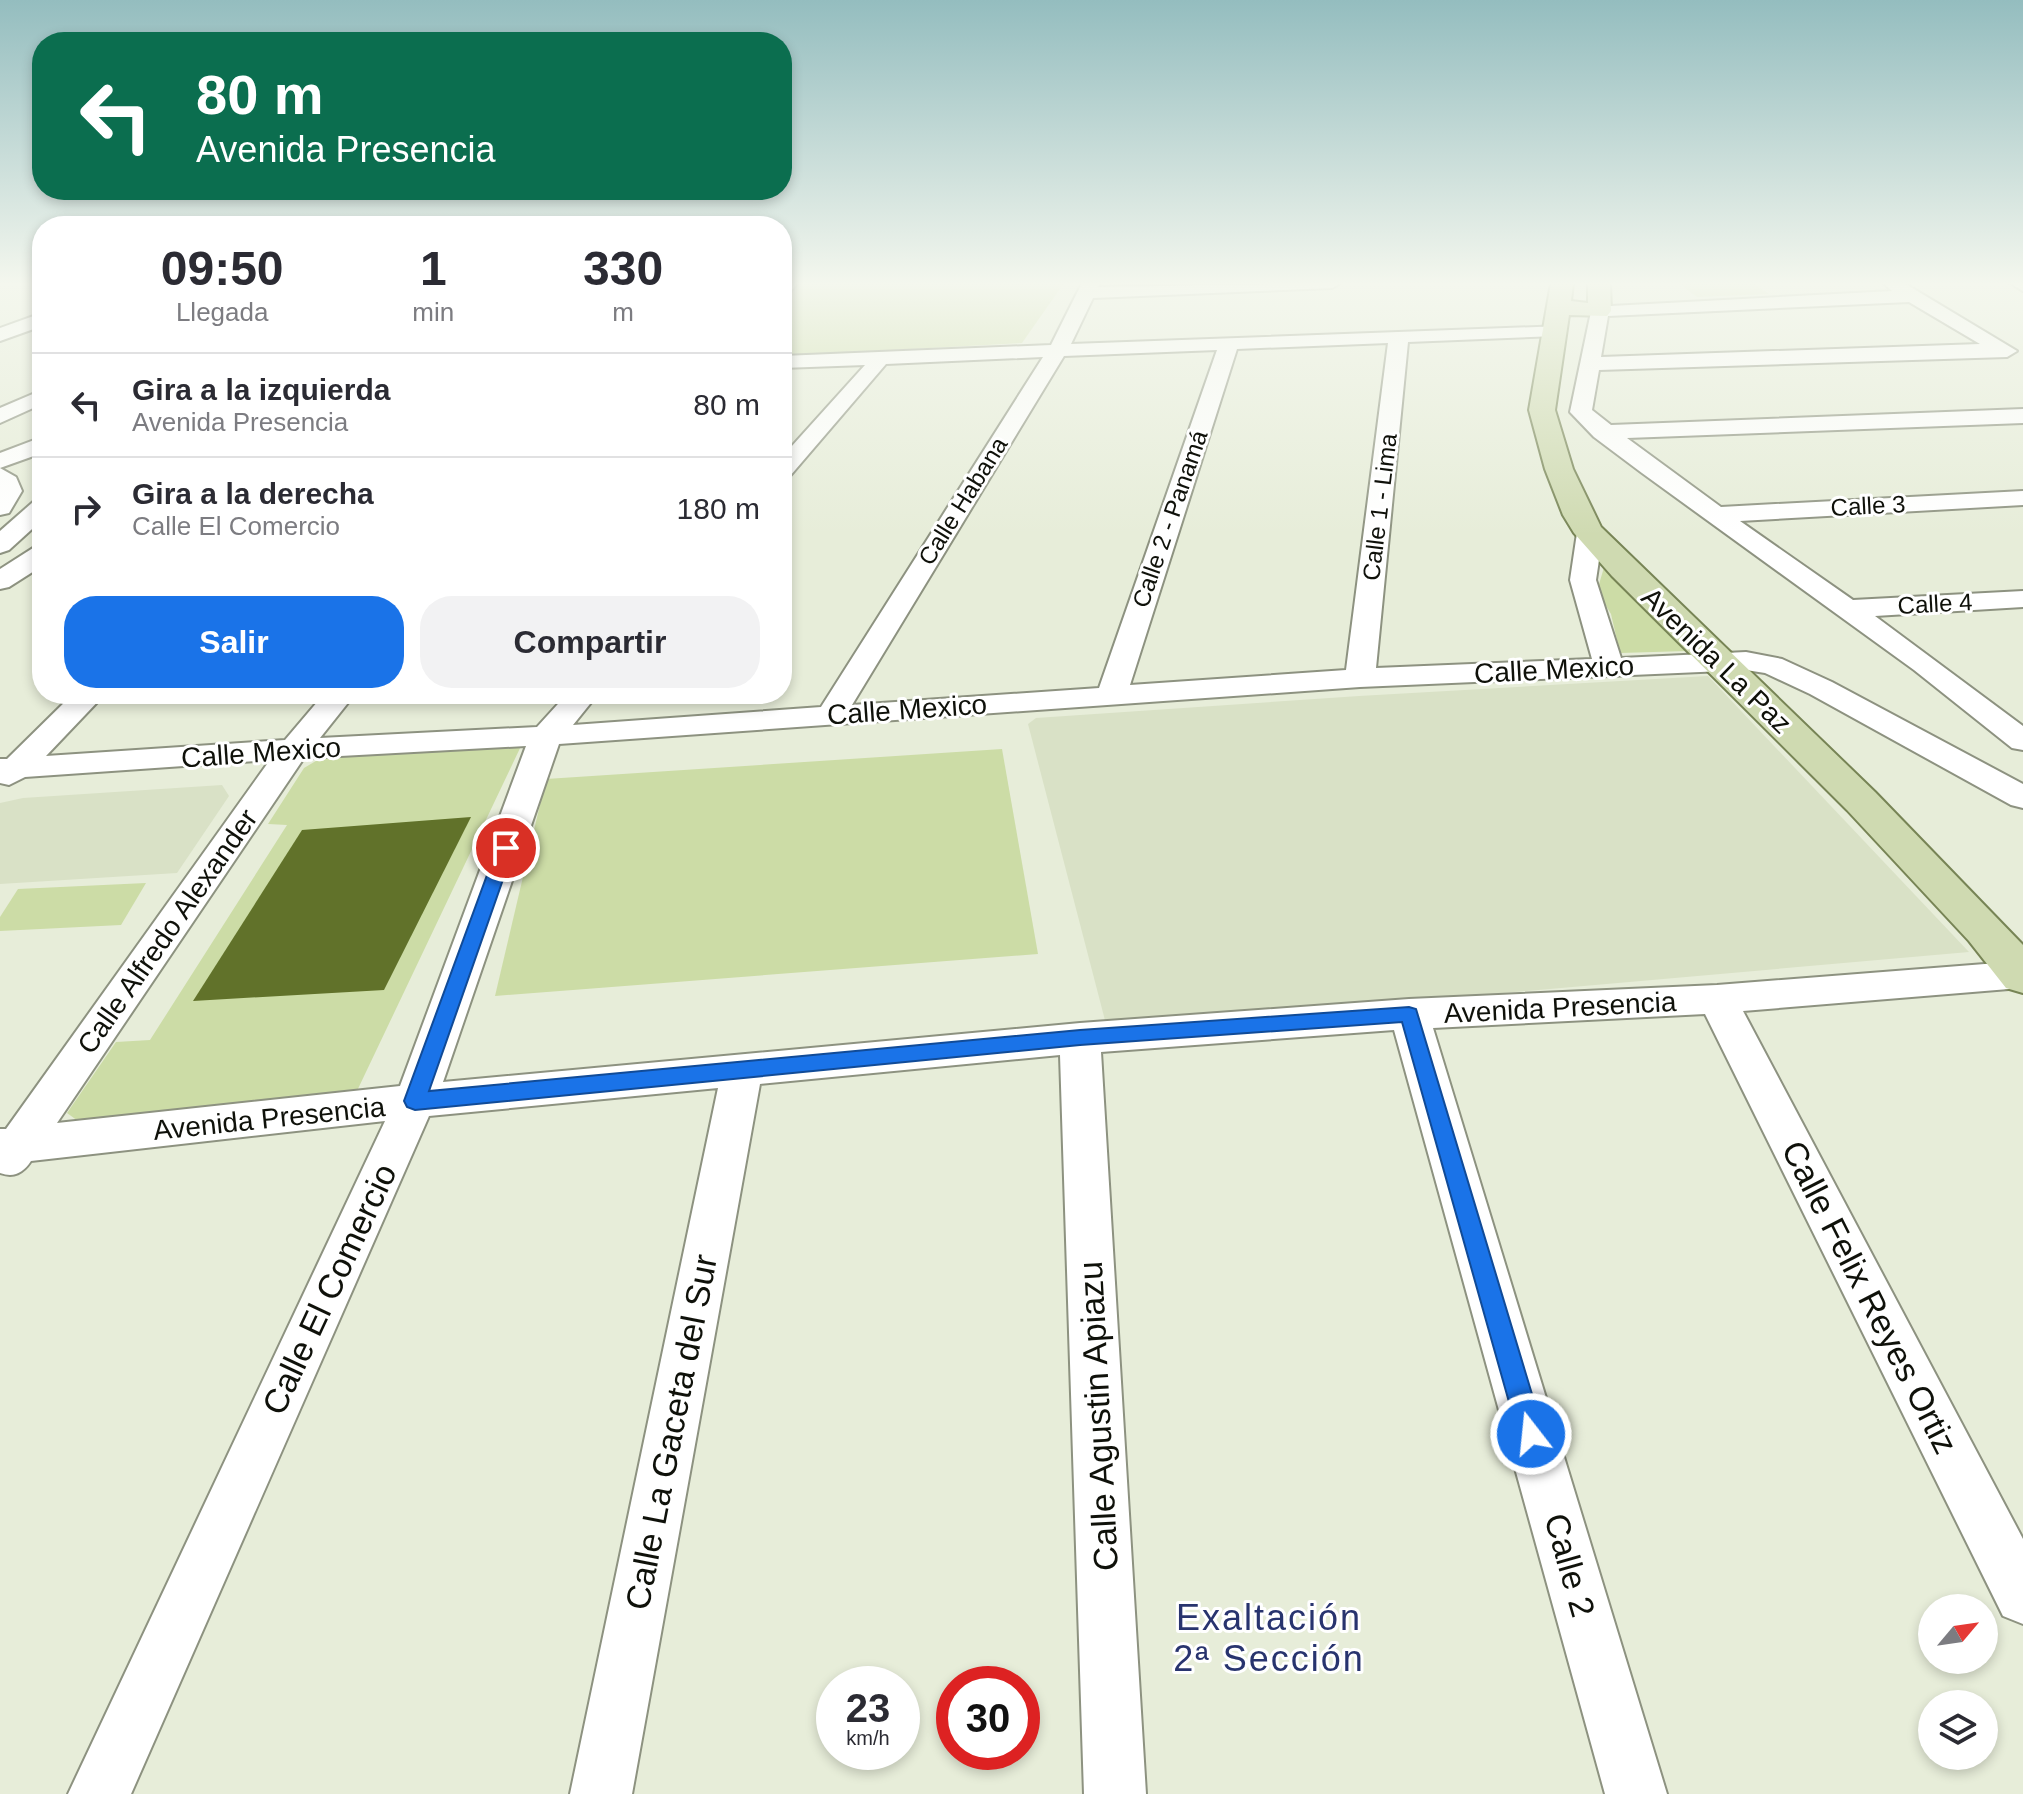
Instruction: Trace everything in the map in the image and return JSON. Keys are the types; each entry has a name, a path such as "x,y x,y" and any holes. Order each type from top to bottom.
{"main road":[{"name":"Avenida La Paz","path":"1549,367 1542,410 1559,469 1578,515 1590,533 1861,801 1985,930 2022,975"}],"street":[{"path":"792,460 874,367"},
{"name":"Calle Habana","path":"831,715 1048,367"},
{"name":"Calle 2 - Panamá","path":"1112,694 1221,367"},
{"name":"Calle 1 - Lima","path":"1360,678 1395,367"},
{"path":"1590,367 1581,412 1602,432 2019,734"},
{"path":"0,398 32,396"},
{"path":"0,416 32,401"},
{"path":"1602,432 2023,416"},
{"path":"0,424 32,424"},
{"path":"0,461 32,448"},
{"path":"0,475 8,482 10,491 0,508"},
{"name":"Calle 3","path":"1713,515 2023,498"},
{"path":"0,545 32,516"},
{"path":"1590,533 1583,580 1609,667"},
{"path":"0,581 32,560"},
{"name":"Calle 4","path":"1846,609 2023,599"},
{"name":"Calle Mexico","path":"5,774 294,749 546,736 1112,694 1360,678 1719,661 1772,665 1834,694 2023,798"},
{"path":"5,774 79,704"},
{"name":"Calle Alfredo Alexander","path":"6,1155 294,749 332,704"},
{"name":"Calle El Comercio","path":"99,1794 415,1101 546,736 574,704"},
{"name":"Avenida Presencia","path":"6,1155 415,1101 1080,1038 1409,1014 1717,999 2022,975"},
{"name":"Calle Felix Reyes Ortiz","path":"1717,999 2023,1596"},
{"name":"Calle 2","path":"1409,1014 1636,1794"},
{"name":"Calle Agustin Apiazu","path":"1080,1038 1115,1794"},
{"name":"Calle La Gaceta del Sur","path":"601,1794 742,1070"}],"shaded area":[{"path":"1708,676 1969,952 1107,1028 1028,724 1036,718"},
{"path":"222,785 229,796 177,873 0,884 0,803 23,798"}],"green space":[{"path":"1605,564 1687,651 1620,653 1611,614 1597,591"},
{"path":"522,744 356,1093 78,1121 67,1113 116,1042 150,1040 287,825 268,824 304,768 326,755"},
{"path":"1002,749 1038,954 495,996 546,779"},
{"path":"146,883 121,925 0,931 0,917 18,889"}],"building":[{"path":"471,817 384,990 193,1001 302,830"}],"district":[{"name":"Exaltación 2ª Sección","path":"1269,1638"}],"route":[{"path":"506,848 415,1101 1080,1038 1409,1014 1531,1434"}]}
